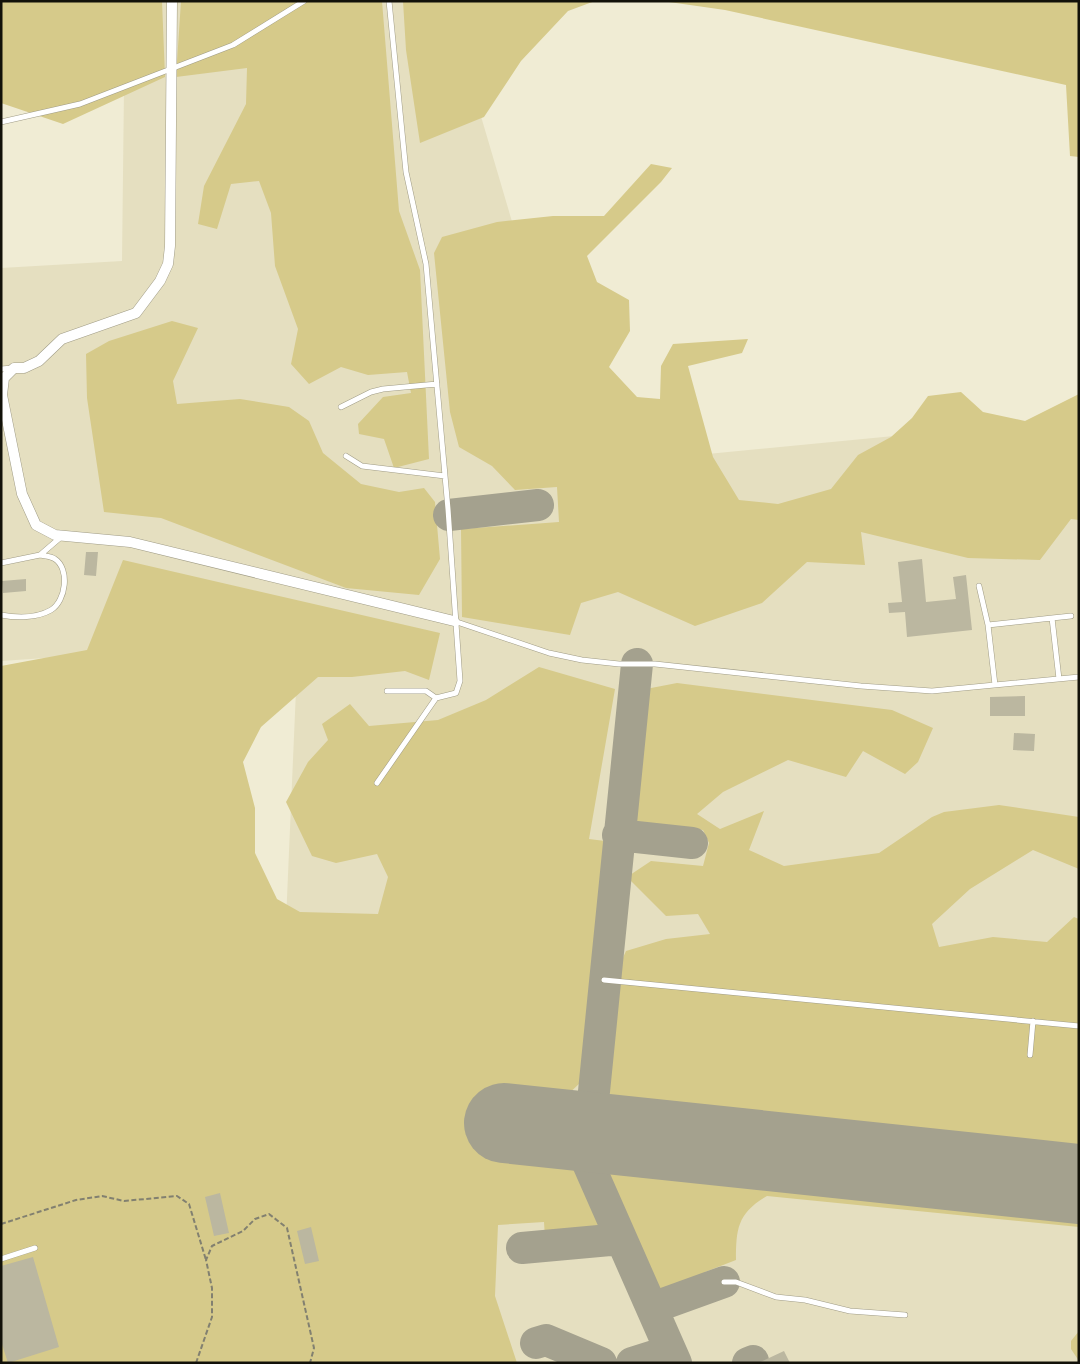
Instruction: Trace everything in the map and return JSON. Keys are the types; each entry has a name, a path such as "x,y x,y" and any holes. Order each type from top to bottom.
{"street":[{"path":"172,1 170,246 168,264 160,281 136,313 62,339 39,360 24,368 14,368 4,378 2,395 22,494 36,525 55,535 130,542 454,621"}],"lane":[{"path":"1,122 80,104 233,45 304,1"},
{"path":"377,782 436,698 456,693 460,682 454,621 445,476 426,264 406,172 389,1"},
{"path":"1,369 14,368"},
{"path":"342,407 371,392 383,389 437,384"},
{"path":"346,456 362,466 445,476"},
{"path":"1,563 40,554 62,536"},
{"path":"1,615 34,616 52,610 57,603 64,588 65,578 61,566 54,558 40,554"},
{"path":"979,586 988,625 995,685"},
{"path":"988,625 1071,616"},
{"path":"1052,618 1059,679"},
{"path":"454,621 549,653 582,660 619,664 655,664 852,685 923,690 1079,677"},
{"path":"387,691 426,691 436,698"},
{"path":"604,980 1079,1026"},
{"path":"1030,1055 1033,1021"},
{"path":"1,1259 34,1248"},
{"path":"724,1282 736,1282 776,1296 805,1300 850,1311 906,1315"}],"path":[{"path":"1,1224 76,1200 102,1196 124,1201 177,1196 188,1204 206,1260 212,1288 212,1317 196,1363"},
{"path":"206,1260 212,1246 243,1231 254,1219 269,1214 287,1228 314,1348 310,1363"}],"shaded area":[{"path":"1,1 162,1 165,77 63,124 1,103"},
{"path":"125,1 447,1 584,466 1079,418 1079,1363 496,1363 275,1175 297,667 135,652 1,661 1,268 122,261"},
{"path":"181,1 382,1 399,211 420,270 429,459 394,468 384,439 359,434 358,424 383,397 411,393 407,372 368,375 341,367 309,384 291,364 298,329 275,266 271,213 259,181 231,184 217,229 198,224 204,186 246,104 247,68 176,77"},
{"path":"403,1 595,1 568,11 521,61 484,117 420,143 406,50"},
{"path":"662,1 1079,1 1079,157 1070,156 1066,85 725,10"},
{"path":"651,164 672,168 661,182 587,256 597,282 629,300 630,331 609,367 637,397 660,399 661,366 673,344 748,339 742,353 688,366 713,457 739,500 778,504 831,489 858,455 891,437 912,418 928,396 961,392 983,412 1025,421 1079,394 1079,520 1071,519 1040,560 968,558 861,532 865,565 807,562 762,603 695,626 618,592 581,603 570,635 462,617 461,529 559,522 557,487 515,490 492,466 459,447 450,412 434,253 442,237 497,222 553,216 604,216"},
{"path":"172,321 198,328 173,381 177,404 240,399 289,407 309,421 323,453 361,484 399,492 424,488 435,502 440,559 419,595 346,588 161,518 104,512 87,398 86,354 109,341"},
{"path":"123,560 440,633 429,680 405,671 352,677 318,677 261,727 243,762 255,808 255,853 277,899 300,912 378,914 388,877 377,854 336,863 312,856 286,802 308,762 328,740 322,724 350,704 369,726 438,720 486,700 539,667 615,689 589,839 605,841 581,1082 562,1100 502,1096 496,1150 577,1159 606,1222 601,1235 545,1238 544,1222 498,1225 495,1296 517,1363 1,1363 1,666 87,650"},
{"path":"677,683 892,710 933,728 918,762 905,774 863,751 846,777 788,760 723,792 697,814 720,829 764,811 749,850 784,866 879,853 932,817 944,812 999,805 1079,817 1079,869 1033,850 970,889 932,924 939,947 993,937 1047,942 1074,917 1079,919 1079,1156 625,1108 606,1090 617,1012 607,993 626,951 666,939 710,934 698,914 666,916 627,877 651,861 703,866 709,843 703,830 682,828 657,834 636,827 637,809 630,801 634,719 646,689"},
{"path":"609,1163 1079,1213 1079,1227 767,1196 757,1202 744,1215 738,1230 736,1260 705,1272 694,1284 662,1295 648,1287 633,1249 638,1240 633,1228 622,1220 605,1178"},
{"path":"1079,1331 1079,1361 1071,1349 1071,1341"}],"building":[{"path":"86,552 98,552 96,576 84,575"},
{"path":"922,559 926,602 956,599 953,577 966,575 972,630 907,637 905,612 889,613 888,603 902,602 898,562"},
{"path":"26,579 26,591 3,593 2,581"},
{"path":"1025,696 1025,716 990,716 990,697"},
{"path":"1014,733 1035,734 1034,751 1013,750"},
{"path":"220,1193 229,1233 214,1236 205,1197"},
{"path":"311,1227 319,1261 305,1264 297,1231"},
{"path":"33,1257 59,1347 8,1363 1,1341 1,1266"},
{"path":"784,1351 790,1363 758,1363"}],"taxiway":[{"path":"449,515 538,505"},
{"path":"637,664 587,1161 676,1363"},
{"path":"618,835 692,843"},
{"path":"522,1248 621,1239"},
{"path":"652,1308 724,1282"},
{"path":"536,1343 546,1340 601,1363"},
{"path":"632,1363 670,1351"},
{"path":"748,1363 753,1361"}],"runway":[{"path":"504,1123 1079,1184"}]}
